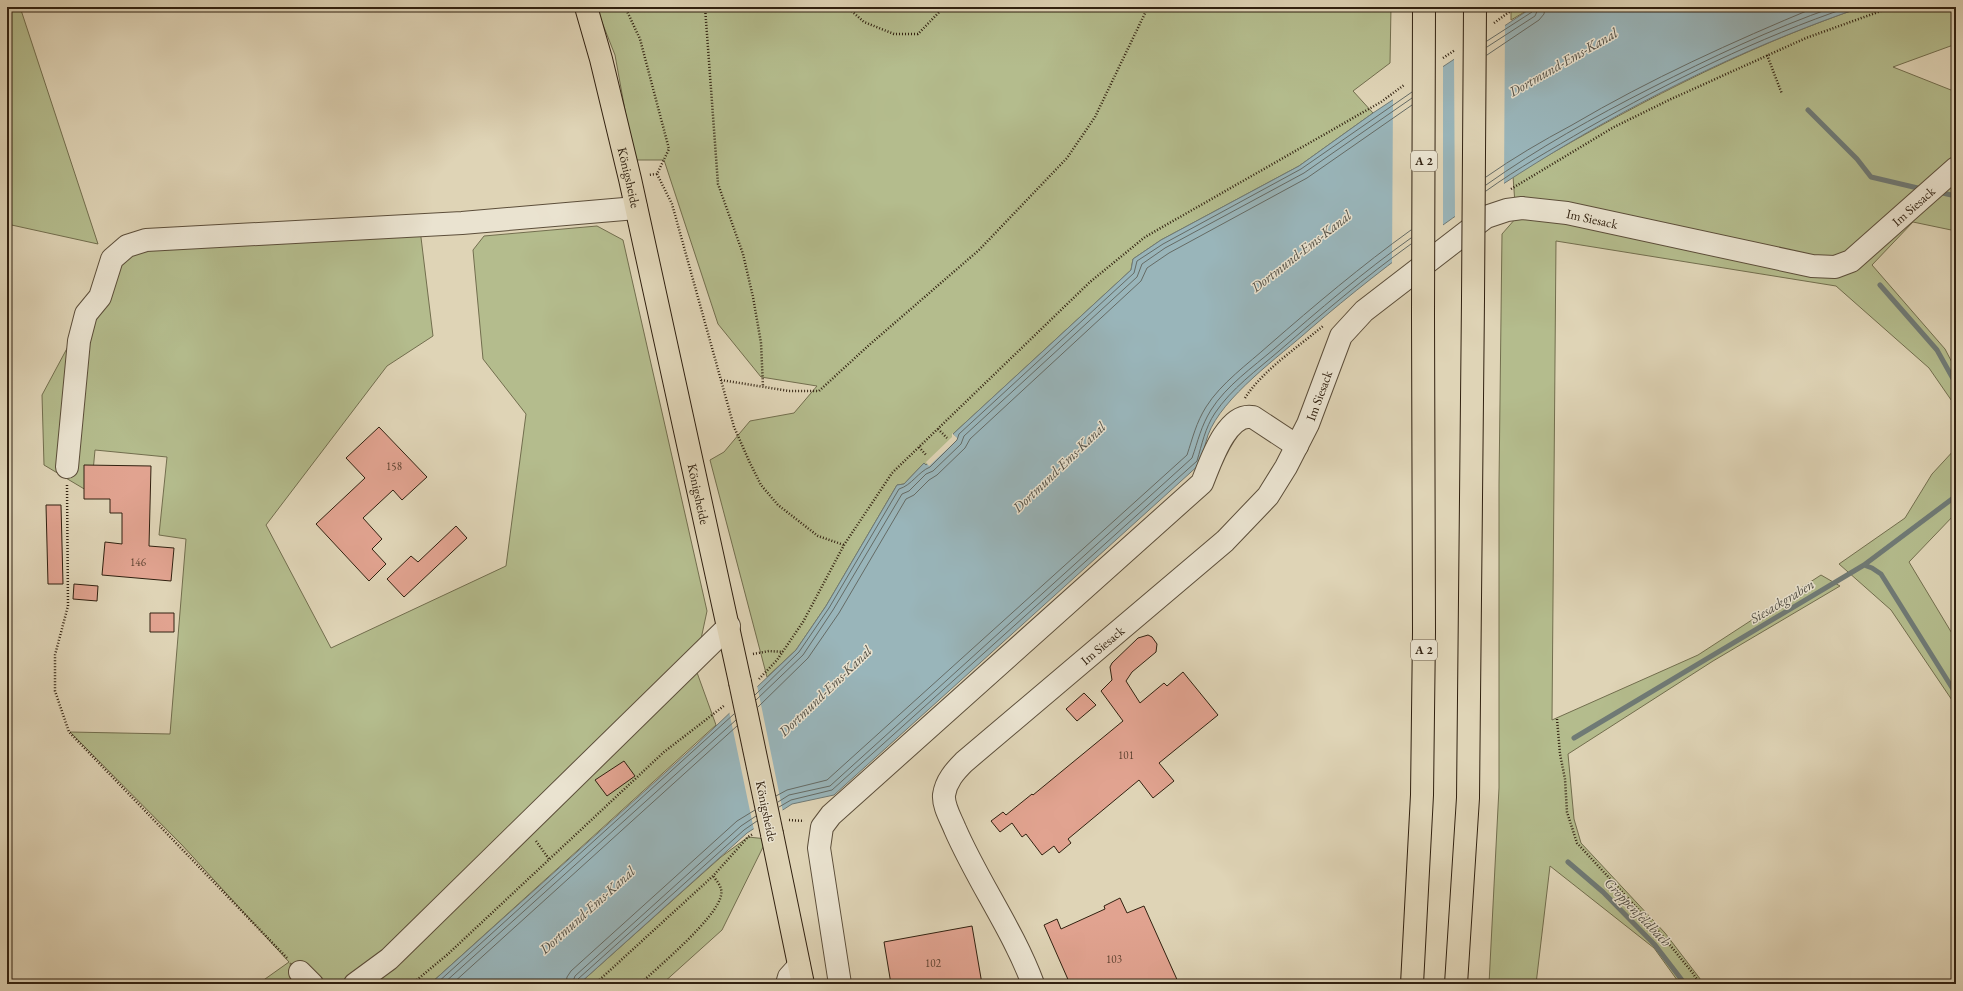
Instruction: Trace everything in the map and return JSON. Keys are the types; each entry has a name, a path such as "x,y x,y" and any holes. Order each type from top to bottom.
{"main road":[{"name":"Königsheide","path":"586,7 602,59 630,179 728,626 749,681 765,833 796,978"},
{"name":"A 2","path":"1412,984 1422,795 1424,678 1424,7"},
{"path":"1456,984 1468,790 1475,7"}],"street":[{"name":"Im Siesack","path":"1033,984 951,819 944,796 947,784 955,771 964,762 1225,541 1268,496 1308,424 1341,336 1352,322 1486,217 1507,210 1522,208 1567,213 1812,266 1835,267 1851,261 1954,170"},
{"path":"67,466 79,341 86,314 100,296 112,259 127,246 146,240 462,223 636,208"},
{"path":"840,984 819,848 822,827 831,815 1202,483 1217,448 1234,421 1246,416 1253,417 1270,427 1296,446"},
{"path":"355,984 389,959 728,626"}],"path":[{"path":"625,7 640,39 669,149 657,174"},
{"path":"705,7 718,184 742,254 753,297 760,343 763,387"},
{"path":"847,7 864,22 894,34 918,34 944,7"},
{"path":"721,380 789,391 819,391 979,250 1067,158 1095,117 1148,7"},
{"path":"1490,25 1516,7"},
{"path":"1506,192 1614,127 1669,100 1806,38 1892,7"},
{"path":"1439,61 1458,48"},
{"path":"1767,56 1782,94"},
{"path":"749,681 783,652 803,622 844,545 892,473 1090,282 1145,238 1381,102 1407,84"},
{"path":"630,179 657,174"},
{"path":"657,174 672,204 734,427 761,485 778,505 818,536 844,545"},
{"path":"1246,416 1243,402 1251,388 1287,355 1325,324"},
{"path":"938,429 947,438"},
{"path":"919,447 928,456"},
{"path":"67,466 68,606 56,656 55,691 69,732 306,978"},
{"path":"749,655 769,651 783,652"},
{"path":"412,984 448,954 664,752 727,704"},
{"path":"1557,719 1560,754 1565,779 1567,812 1577,843 1660,933 1700,984"},
{"path":"788,820 805,822 822,827"},
{"path":"595,984 713,876 748,837 765,833"},
{"path":"640,984 679,948 717,908 722,894 719,884 713,876"}],"green space":[{"path":"7,7 20,7 98,244 7,224"},
{"path":"596,7 1391,7 1390,63 1353,91 1373,113 1299,166 1161,240 1133,259 1131,270 953,434 955,437 926,465 924,463 904,484 897,485 826,606 796,650 767,677 710,460 724,452 750,421 794,413 817,386 761,377 718,324 664,160 634,160 615,55"},
{"path":"1511,7 1533,7 1511,20"},
{"path":"1862,7 1956,7 1956,44 1893,67 1956,92 1956,231 1913,222 1872,265 1945,349 1956,370 1956,407 1929,368 1836,286 1556,241 1552,720 1698,655 1821,575 1840,586 1713,661 1568,754 1574,819 1581,843 1665,933 1704,984 1680,984 1654,948 1550,866 1536,984 1489,984 1499,788 1499,484 1502,234 1516,218 1513,176 1597,128 1683,82 1771,42"},
{"path":"419,221 433,336 387,366 266,525 331,648 506,566 526,414 483,359 473,250 484,236 597,226 623,240 707,611 695,667 716,725 430,984 307,984 314,976 290,963 294,984 258,984 289,962 182,845 70,732 170,734 186,539 159,535 167,457 95,450 91,493 44,465 42,395 86,313 127,247"},
{"path":"1956,448 1956,513 1909,562 1956,640 1956,706 1891,610 1839,564 1905,518 1932,474"},
{"path":"748,837 767,839 722,930 662,984 579,984 721,857"}],"water":[{"name":"Dortmund-Ems-Kanal","path":"1533,7 1862,7 1787,35 1713,67 1641,103 1571,142 1502,184 1436,230 1372,278 1268,364 1226,406 1215,421 1208,435 1201,463 834,795 792,804 747,833 579,984 430,984 696,745 796,650 826,606 897,485 904,484 924,463 926,465 955,437 953,434 1131,270 1133,259 1161,240 1299,166 1373,113"}],"pier":[{"path":"1505,22 1504,185 1455,220 1454,56"},
{"path":"1443,63 1443,228 1392,265 1393,97"},
{"path":"952,433 958,439 929,466 925,461 926,462 952,437"},
{"path":"757,685 783,812 754,830 729,711"}],"building":[{"path":"379,427 427,477 402,500 393,490 363,518 382,539 372,549 386,564 369,581 316,524 365,478 346,458"},
{"path":"84,465 151,466 149,546 174,548 171,581 102,575 105,542 122,544 122,513 110,513 110,499 84,499"},
{"path":"46,505 61,505 63,584 48,584"},
{"path":"456,526 467,538 404,597 387,579 411,556 418,562"},
{"path":"74,584 98,586 97,601 73,599"},
{"path":"150,613 174,613 174,632 150,632"},
{"path":"1148,635 1152,637 1157,644 1156,652 1132,672 1126,681 1140,703 1164,683 1167,686 1183,672 1218,715 1159,763 1174,781 1153,798 1139,780 1068,839 1071,843 1059,853 1054,846 1042,855 1026,834 1022,837 1012,823 1000,832 991,821 1003,812 1006,815 1032,794 1033,795 1123,721 1101,691 1112,680 1110,667 1112,663 1138,638"},
{"path":"1084,693 1096,705 1077,721 1066,709"},
{"path":"624,761 635,776 607,796 595,780"},
{"path":"1120,898 1127,913 1144,906 1179,984 1070,984 1044,925 1057,919 1061,929 1105,909 1104,906"},
{"path":"972,926 982,984 891,984 884,942"}],"waterway":[{"path":"1808,110 1857,159 1871,177 1922,189"},
{"path":"1938,192 1956,196"},
{"path":"1880,285 1937,350 1956,384"},
{"path":"1864,565 1956,496"},
{"name":"Siesackgraben","path":"1574,738 1864,565 1881,574 1956,694"},
{"name":"Groppenfeldbach","path":"1568,862 1603,892 1655,945 1685,984"}]}
